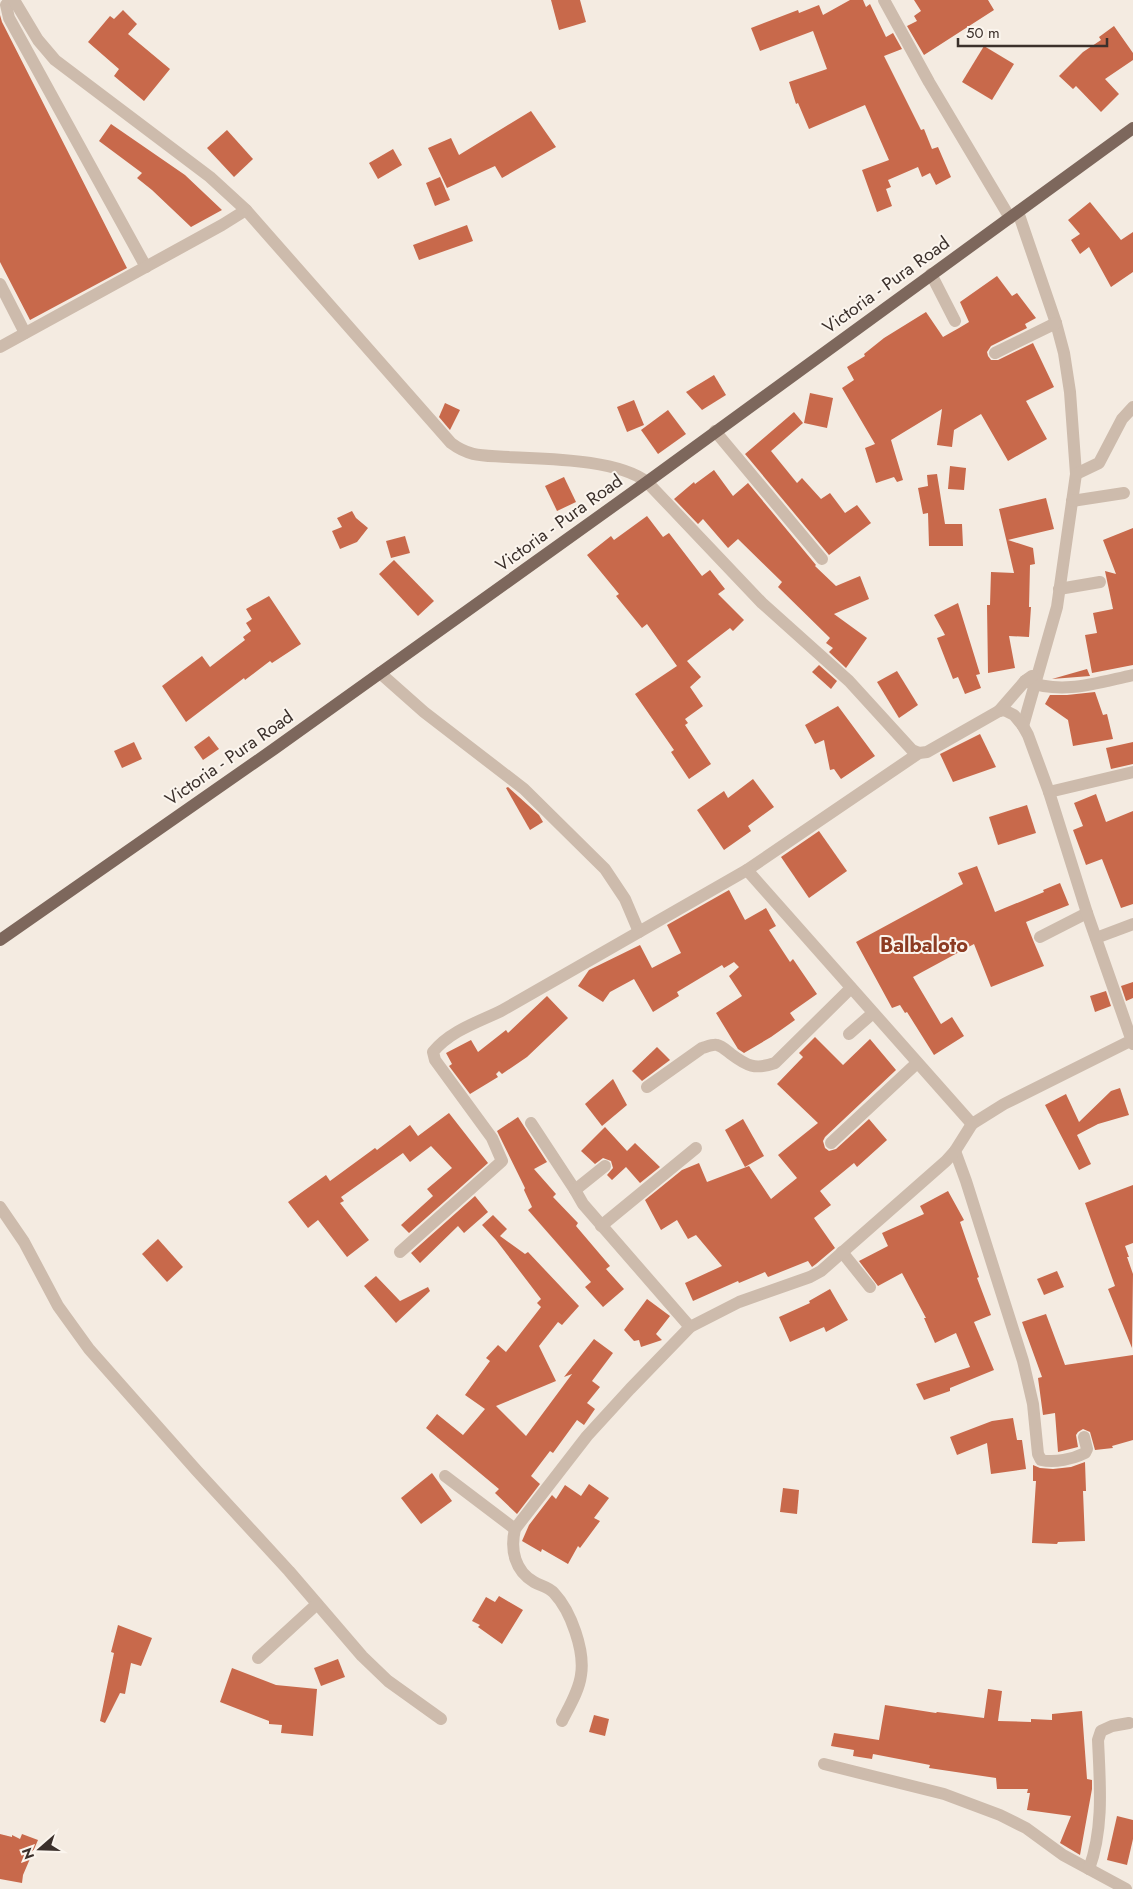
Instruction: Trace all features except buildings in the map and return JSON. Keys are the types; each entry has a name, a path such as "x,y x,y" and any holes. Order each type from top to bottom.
{"main road":[{"name":"Victoria - Pura Road","path":"0,940 274,749 647,482 1133,128"}],"street":[{"path":"10,0 6,5 9,18 146,266"},
{"path":"14,0 38,40 55,60 210,178 246,210 451,443 469,454 561,460 608,466 639,476 647,482 762,603 849,681 912,750 919,753"},
{"path":"400,1252 502,1161 492,1138 435,1060 433,1052 440,1044 462,1029 501,1011 747,870 919,753 927,752 999,711 1030,683 1038,672 1052,626 1076,474 1070,392 1064,353 1056,323 1014,215 929,82 884,0"},
{"path":"0,347 246,210"},
{"path":"931,274 955,321"},
{"path":"0,284 25,333"},
{"path":"994,353 1056,323"},
{"path":"1076,474 1099,463 1122,418 1133,407"},
{"path":"715,432 822,560"},
{"path":"1072,501 1124,492"},
{"path":"1059,589 1100,582"},
{"path":"380,673 424,712 524,789 605,869 625,899 639,932"},
{"path":"1030,683 1065,689 1133,675"},
{"path":"1023,726 1030,683"},
{"path":"562,1721 576,1693 581,1676 579,1643 568,1616 554,1592 523,1574 513,1552 513,1539 515,1529 587,1436 690,1327 739,1302 810,1278 821,1271 955,1151 972,1124 1004,1104 1132,1042 1087,913 1049,792 1023,726 1009,712 999,711"},
{"path":"1049,792 1133,772"},
{"path":"747,870 972,1124"},
{"path":"1040,937 1087,913"},
{"path":"1096,938 1133,924"},
{"path":"648,1087 702,1048 709,1046 718,1045 740,1061 752,1066 762,1067 775,1063 852,988"},
{"path":"849,1034 873,1013"},
{"path":"831,1143 917,1063"},
{"path":"531,1123 576,1190 583,1204 690,1327"},
{"path":"601,1226 696,1148"},
{"path":"955,1151 966,1180 1023,1361 1033,1404 1038,1454 1041,1460 1049,1462 1080,1456 1085,1453 1087,1448 1084,1437"},
{"path":"576,1190 605,1166"},
{"path":"0,1206 24,1242 58,1306 72,1327 191,1464 376,1671 441,1719"},
{"path":"842,1252 870,1287"},
{"path":"445,1476 515,1529"},
{"path":"258,1658 317,1604"},
{"path":"1089,1869 1096,1849 1099,1828 1098,1740 1101,1731 1112,1726 1129,1723"},
{"path":"824,1764 944,1794 1000,1815 1026,1828 1050,1847 1126,1889"}],"district":[{"name":"Balbaloto","path":"924,945"}]}
